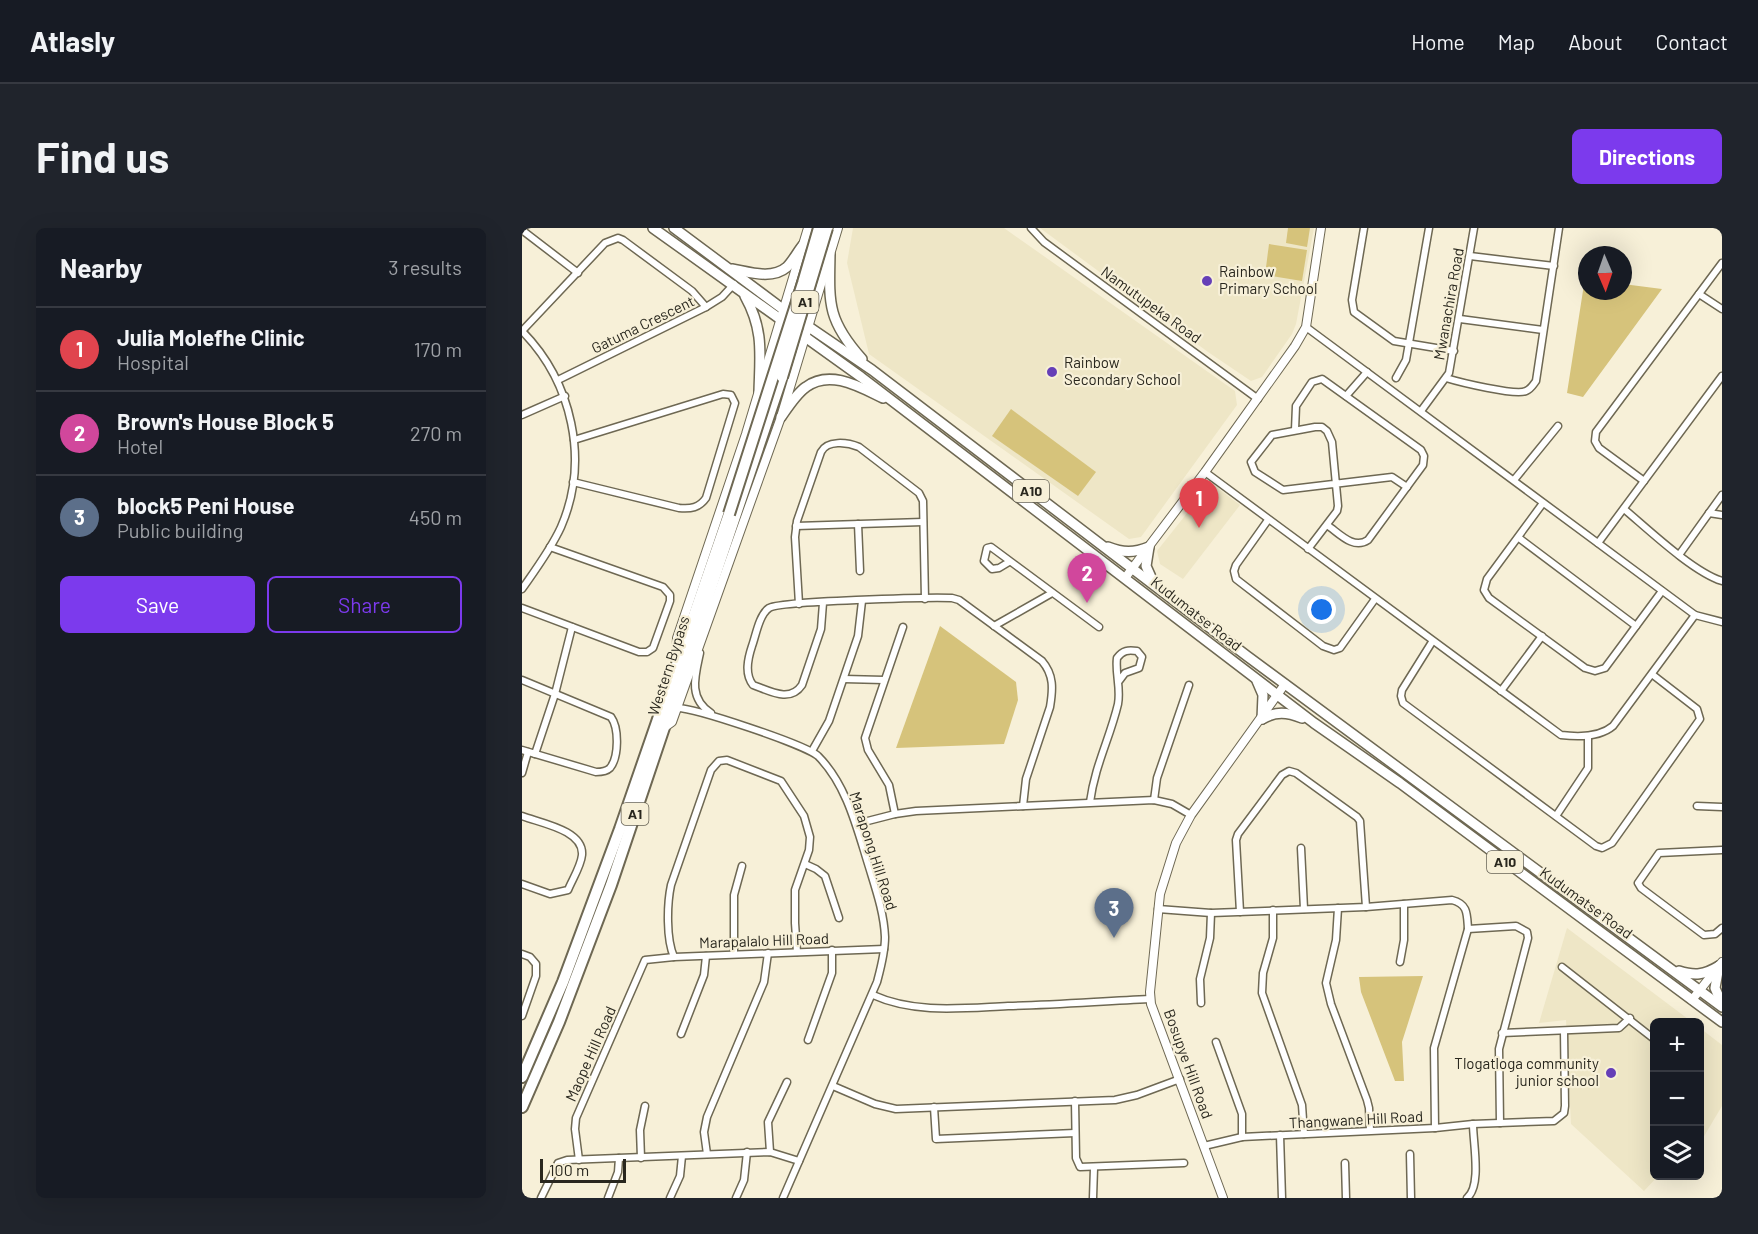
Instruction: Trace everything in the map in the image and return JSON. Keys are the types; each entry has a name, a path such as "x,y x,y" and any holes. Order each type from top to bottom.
{"highway":[{"name":"Western Bypass","path":"522,1077 563,982 620,829 729,514 819,228"},
{"name":"Western Bypass","path":"522,1107 591,939 665,727 688,652 782,377 827,228"}],"main road":[{"name":"Kudumatse Road","path":"653,228 738,287 781,321 898,405 1256,680 1400,783 1722,1022"},
{"name":"Kudumatse Road","path":"674,228 784,310 872,370 1155,587 1722,1006"},
{"path":"730,268 759,274 773,274 786,267 804,244"},
{"path":"830,254 829,301 834,320 843,337 872,370"},
{"path":"738,287 754,313 759,328 759,392"},
{"path":"781,417 805,388 817,381 844,381 898,405"},
{"path":"1095,541 1126,552 1149,547 1146,566 1155,587"},
{"path":"1256,680 1263,695 1262,719 1283,712 1314,723"},
{"path":"1664,964 1698,975 1707,974 1721,963"},
{"path":"1721,963 1715,988 1722,1006"}],"street":[{"path":"524,228 522,230 578,273"},
{"path":"675,666 677,638 771,355 808,228"},
{"path":"665,727 672,722 781,417 838,228"},
{"name":"Namutupeka Road","path":"1031,228 1044,242 1258,399"},
{"path":"1125,578 1290,356 1306,327 1321,228"},
{"path":"1364,228 1352,300 1354,312 1389,338 1454,351"},
{"path":"1396,378 1406,360 1410,344 1429,228"},
{"name":"Mwanachira Road","path":"1421,411 1446,378 1454,351 1474,228"},
{"path":"1446,378 1467,385 1522,392 1527,391 1536,381 1559,228"},
{"path":"522,589 550,547 563,520 573,483 574,440 572,424 558,380 543,356 522,331 605,243 618,238 692,291 706,307"},
{"path":"1470,256 1554,266"},
{"path":"1644,481 1599,448 1595,441 1596,432 1722,263"},
{"path":"794,275 795,288 802,294 809,294 822,281"},
{"name":"Gatuma Crescent","path":"558,380 706,307 738,287"},
{"path":"1699,294 1722,309"},
{"path":"1460,319 1543,330"},
{"path":"1306,327 1695,615 1722,622"},
{"path":"771,355 780,349 788,350 793,355 796,366"},
{"path":"1346,396 1366,372"},
{"path":"1598,543 1722,376"},
{"path":"1295,430 1296,406 1316,379 1322,379 1421,450 1424,456 1423,465 1364,543 1354,544 1327,525"},
{"path":"573,483 679,508 701,504 706,498 736,406 731,395 723,394 574,440"},
{"path":"522,415 564,396"},
{"path":"1514,480 1558,426"},
{"path":"1308,549 1337,511 1336,482 1332,441 1327,430 1322,427 1276,433 1268,438 1251,462 1255,472 1276,488 1287,491 1336,482 1392,477 1407,486"},
{"path":"799,604 796,526 821,452 824,446 830,444 851,444 859,447 919,493 923,501 925,599"},
{"path":"1205,472 1432,642 1561,735 1588,736 1606,731 1613,726 1653,675 1695,615"},
{"path":"1679,555 1722,495"},
{"path":"1544,503 1487,579 1484,590 1489,598 1586,668 1599,671 1605,668 1662,591"},
{"path":"1624,509 1679,555 1709,576 1722,581"},
{"path":"1709,513 1722,515"},
{"path":"1268,520 1236,565 1234,571 1236,579 1323,646 1334,650 1340,648 1375,599"},
{"path":"796,526 922,522"},
{"path":"858,524 860,571"},
{"path":"1519,538 1636,626"},
{"path":"522,608 639,652 647,652 653,648 670,602 670,595 663,587 550,547"},
{"path":"1009,562 1099,627"},
{"path":"994,626 1052,593"},
{"path":"824,603 821,628 798,691 784,695 753,685 748,676 749,657 765,612 773,606 799,604 862,601 952,598 959,600 1042,661 1050,670 1052,681 1050,707 1026,779 1023,806"},
{"path":"812,752 829,721 844,679 860,627 862,601"},
{"path":"522,772 528,752 555,694 573,627"},
{"path":"895,813 889,785 865,743 866,731 903,627"},
{"path":"1501,691 1542,636"},
{"path":"702,640 695,693 701,705 720,719"},
{"path":"1432,642 1402,690 1403,703 1596,846 1602,848 1612,843 1698,725 1700,719 1697,709 1653,675"},
{"path":"1089,802 1096,768 1117,708 1119,681 1117,658 1121,652 1137,651 1142,657 1140,668 1125,673 1119,681"},
{"path":"844,679 884,680"},
{"path":"522,680 611,717 616,723 618,732 614,758 610,768 604,771 596,772 528,752"},
{"name":"Bosupye Hill Road","path":"1223,1198 1150,999 1158,909 1168,865 1191,814 1286,684"},
{"path":"1154,800 1157,778 1189,685"},
{"name":"Marapong Hill Road","path":"676,708 720,719 812,752 826,766 840,787 856,824 880,904 884,924 884,948 882,965 873,995 783,1198"},
{"path":"1556,816 1588,768 1588,736"},
{"path":"674,957 670,942 671,885 714,764 719,760 727,760 781,781 804,816 810,837 809,850 795,890 797,952"},
{"path":"1240,912 1236,846 1238,834 1282,775 1289,771 1296,773 1358,817 1366,907"},
{"path":"856,824 895,813 1154,800 1172,804 1191,814"},
{"path":"1697,806 1722,807"},
{"path":"522,816 572,834 579,840 582,848 582,857 568,890 550,894 522,885"},
{"path":"1301,848 1304,909"},
{"path":"1722,850 1659,853 1638,883 1641,888 1704,935 1715,934 1722,928"},
{"path":"804,864 825,876 839,918"},
{"path":"734,954 734,895 742,866"},
{"path":"1158,909 1211,913 1366,907 1452,900 1465,907 1468,929 1434,1048 1435,1128"},
{"path":"1400,962 1404,940 1404,904"},
{"path":"1338,908 1336,940 1327,987 1369,1108 1370,1130"},
{"path":"1273,910 1273,938 1263,973 1262,993 1302,1105 1304,1134"},
{"path":"1201,1003 1200,979 1210,938 1211,913"},
{"path":"1468,929 1516,926 1527,932 1528,943 1502,1033 1498,1056 1500,1123"},
{"name":"Marapalalo Hill Road","path":"645,960 884,948"},
{"path":"808,1040 832,973 832,950"},
{"path":"706,1154 704,1132 706,1117 764,982 768,953"},
{"path":"522,954 530,957 536,964 536,976 522,1016"},
{"path":"681,1034 704,975 706,956"},
{"name":"Maope Hill Road","path":"579,1160 576,1118 645,960"},
{"path":"1692,1000 1721,963"},
{"path":"1562,967 1650,1036"},
{"path":"873,995 897,1005 921,1008 1150,999"},
{"path":"1502,1033 1619,1028 1630,1018"},
{"name":"Thangwane Hill Road","path":"1204,1146 1242,1137 1554,1121 1564,1113 1564,1031"},
{"path":"1216,1042 1242,1114 1242,1137"},
{"path":"833,1086 885,1107 896,1109 1126,1098 1180,1079"},
{"path":"771,1152 768,1122 787,1082"},
{"path":"1075,1101 1077,1164 1084,1168 1184,1163"},
{"path":"641,1158 640,1122 645,1106"},
{"path":"934,1107 936,1139 1075,1133"},
{"path":"1469,1196 1475,1182 1473,1124"},
{"path":"1280,1135 1282,1198"},
{"path":"736,1198 744,1180 747,1152"},
{"path":"541,1198 558,1163 747,1152 771,1152 799,1161"},
{"path":"1410,1154 1411,1198"},
{"path":"670,1198 680,1176 682,1155"},
{"path":"608,1198 618,1172 619,1158"},
{"path":"1345,1163 1346,1198"},
{"path":"1094,1168 1094,1198"}],"shaded area":[{"name":"Rainbow Secondary School","path":"853,228 1004,228 1235,391 1237,405 1141,537 1129,539 869,354 847,263"},
{"name":"Rainbow Primary School","path":"1040,228 1314,228 1296,324 1292,334 1262,377 1251,381"},
{"path":"1288,228 1310,228 1307,247 1286,243"},
{"path":"1269,244 1307,250 1302,281 1265,275"},
{"path":"1632,285 1662,289 1583,397 1567,393 1582,300 1632,300"},
{"path":"1011,409 1096,472 1078,496 992,436"},
{"path":"1211,483 1240,505 1183,579 1160,564 1157,551"},
{"path":"940,626 1016,682 1018,700 1004,744 896,748"},
{"name":"Tlogatloga community junior school","path":"1567,928 1687,1018 1650,1018 1650,1180 1654,1180 1644,1191 1571,1124 1566,1020 1539,1023"},
{"path":"1423,976 1402,1042 1404,1081 1395,1081 1361,992 1359,977"},
{"path":"1704,1031 1722,1045 1722,1106 1704,1136"}],"place":[{"name":"Rainbow Primary School","path":"1207,281"},
{"name":"Rainbow Secondary School","path":"1052,372"},
{"name":"Julia Molefhe Clinic","path":"1199,528"},
{"name":"Brown's House Block 5","path":"1087,603"},
{"name":"block5 Peni House","path":"1114,938"},
{"name":"Tlogatloga community junior school","path":"1611,1073"}]}
